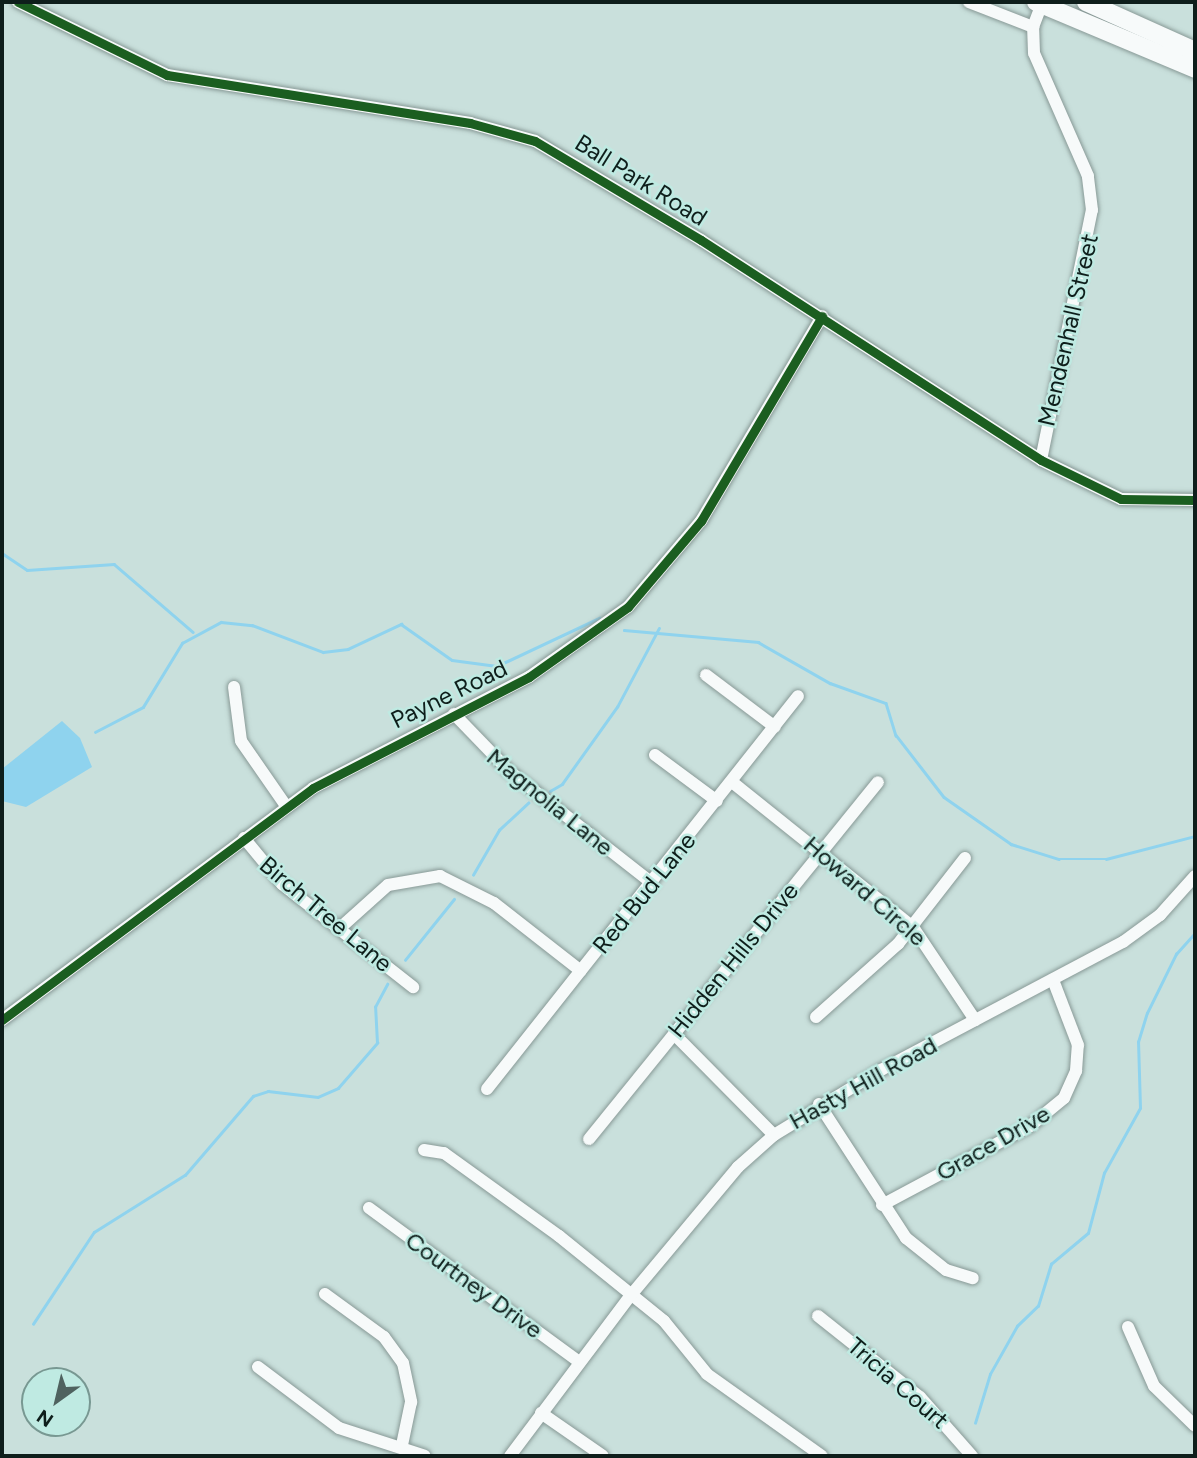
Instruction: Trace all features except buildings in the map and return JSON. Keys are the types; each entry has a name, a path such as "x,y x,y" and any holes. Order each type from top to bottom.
{"highway":[{"path":"1044,2 1122,18"},
{"path":"1044,2 1195,69"},
{"path":"1086,2 1195,51"}],"street":[{"name":"Ball Park Road","path":"18,2 167,75 470,123 535,141 822,316 1041,460 1121,499 1195,500"},
{"path":"969,2 1033,27 1044,2"},
{"name":"Mendenhall Street","path":"1033,27 1040,73 1088,176 1093,210 1041,460"},
{"name":"Payne Road","path":"2,1020 286,806 565,656 655,582 701,521 822,316"},
{"path":"706,675 775,727"},
{"path":"234,687 241,741 286,806"},
{"name":"Red Bud Lane","path":"487,1088 798,696"},
{"name":"Magnolia Lane","path":"454,714 509,771 652,883"},
{"path":"655,755 717,801"},
{"name":"Howard Circle","path":"732,782 913,927 975,1020"},
{"name":"Hidden Hills Drive","path":"589,1139 878,782"},
{"name":"Birch Tree Lane","path":"244,838 267,870 413,987"},
{"path":"816,1017 913,927 965,858"},
{"path":"340,928 388,885 440,876 494,902 581,971"},
{"name":"Hasty Hill Road","path":"510,1456 631,1295 738,1167 774,1135 819,1104 1053,980 1148,925 1194,880"},
{"name":"Grace Drive","path":"882,1205 1030,1126 1064,1098 1076,1071 1078,1045 1053,980"},
{"path":"674,1034 774,1135"},
{"path":"819,1104 882,1205 937,1265 973,1278"},
{"path":"424,1150 444,1153 631,1295 674,1332 707,1374 822,1456"},
{"name":"Courtney Drive","path":"369,1208 579,1361"},
{"path":"325,1294 384,1337 403,1363 411,1402 402,1445"},
{"name":"Tricia Court","path":"818,1316 919,1396 972,1456"},
{"path":"1128,1326 1154,1386 1195,1426"},
{"path":"258,1367 339,1428 402,1445 425,1456"},
{"path":"541,1413 603,1456"}],"water":[{"path":"62,721 80,738 92,767 26,807 2,801 2,769"}],"waterway":[{"path":"2,553 27,570 114,564 193,632"},
{"path":"95,732 143,707 182,643 221,622 252,625 323,652 348,649 401,624 452,660 497,666 599,618"},
{"path":"550,791 562,784 617,707 659,628"},
{"path":"624,630 758,642 830,683 886,703 896,735 944,797 1011,844 1059,859 1106,859 1195,836"},
{"path":"473,875 499,830 528,803"},
{"path":"405,960 454,899"},
{"path":"975,1423 990,1374 1017,1326 1038,1306 1051,1264 1088,1233 1104,1173 1140,1108 1138,1042 1147,1013 1176,954 1195,933"},
{"path":"33,1324 94,1232 185,1175 253,1096 268,1091 318,1097 338,1088 377,1043 375,1007 387,984"}],"cycle path":[{"path":"18,2 167,75 470,123 535,141 701,240 1041,460 1121,499 1195,500"},
{"path":"2,1020 313,788 529,677 628,607 701,521 822,316"}]}
